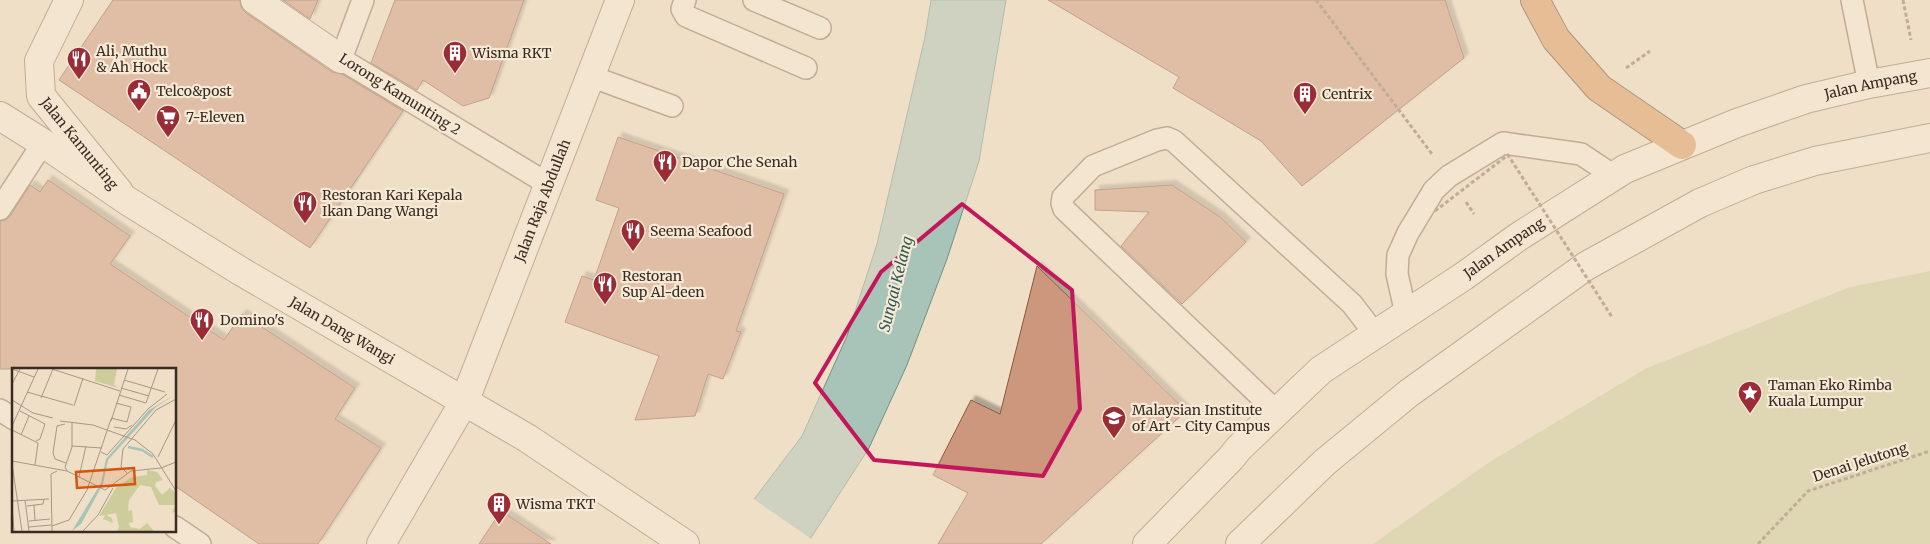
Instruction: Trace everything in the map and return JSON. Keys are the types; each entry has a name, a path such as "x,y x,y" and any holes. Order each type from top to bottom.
{"highway":[{"path":"1535,0 1556,39 1599,88 1682,145"}],"street":[{"name":"Jalan Kamunting","path":"69,0 39,62 41,96 126,200"},
{"name":"Lorong Kamunting 2","path":"255,0 341,58"},
{"name":"Jalan Raja Abdullah","path":"381,544 465,400 620,0"},
{"name":"Jalan Ampang","path":"1147,544 1321,370 1464,276 1518,237 1625,169 1737,123 1806,99 1870,84 1930,73"},
{"name":"Jalan Dang Wangi","path":"0,116 126,200 251,277 465,400 527,438 649,522 685,544"},
{"path":"1240,544 1325,462 1409,393 1586,266 1700,203 1754,180 1815,161 1930,138"}],"lane":[{"path":"341,58 364,0"},
{"path":"685,0 682,9 686,16 806,68"},
{"path":"754,0 820,28"},
{"path":"1852,0 1870,84"},
{"name":"Lorong Kamunting 2","path":"341,58 548,184"},
{"path":"590,76 672,106"},
{"path":"1277,412 1064,209 1063,197 1093,166 1157,140 1167,138 1174,141 1352,304 1376,334"},
{"path":"0,209 43,143"},
{"path":"1406,314 1397,274 1398,255 1408,233 1434,190 1449,176 1503,143 1581,154 1614,176"},
{"path":"0,410 12,418"},
{"path":"176,528 200,544"}],"path":[{"path":"1316,0 1399,110"},
{"path":"1903,0 1911,40"},
{"path":"1626,68 1650,51"},
{"path":"1435,211 1508,154 1612,317"},
{"name":"Denai Jelutong","path":"1758,544 1808,491 1930,451"}],"highlighted area":[{"path":"962,204 1072,290 1080,409 1043,476 874,460 815,383 881,272"}],"green space":[{"name":"Taman Eko Rimba Kuala Lumpur","path":"1930,271 1930,544 1373,544 1491,461 1647,368 1850,287"}],"water":[{"name":"Sungai Kelang","path":"931,0 1006,0 979,161 947,259 907,365 869,448 807,544 720,544 802,436 847,336 877,244 925,37"}],"pier":[{"path":"752,498 813,540 810,544 718,544"}],"building":[{"path":"113,0 240,0 241,7 246,13 332,72 342,74 403,111 310,248 59,80"},
{"path":"283,0 318,0 310,19"},
{"name":"Wisma RKT","path":"395,0 524,0 489,98 463,106 423,80 417,90 371,63"},
{"name":"Centrix","path":"1048,0 1445,0 1464,58 1302,186 1261,141 1173,88 1179,77"},
{"path":"618,137 784,194 736,331 741,332 723,379 708,374 695,416 635,420 659,356 565,322 582,276 594,280 619,208 596,200"},
{"path":"48,180 130,236 110,264 224,340 242,314 355,388 335,419 381,448 318,544 259,544 176,487 176,368 0,369 0,221 6,220 10,216 30,185 40,192"},
{"path":"1172,185 1220,217 1246,242 1182,304 1121,246 1149,212 1095,210 1095,190"},
{"path":"1037,266 1186,411 1041,544 938,544 968,493 933,475 971,400 1000,414"},
{"path":"501,511 551,544 479,544"}],"place":[{"name":"Wisma RKT","path":"455,74"},
{"name":"Ali, Muthu & Ah Hock","path":"79,80"},
{"name":"Telco&post","path":"139,112"},
{"name":"Centrix","path":"1305,115"},
{"name":"7-Eleven","path":"168,138"},
{"name":"Dapor Che Senah","path":"665,183"},
{"name":"Restoran Kari Kepala Ikan Dang Wangi","path":"305,224"},
{"name":"Seema Seafood","path":"633,252"},
{"name":"Restoran Sup Al-deen","path":"605,305"},
{"name":"Domino's","path":"202,341"},
{"name":"Taman Eko Rimba Kuala Lumpur","path":"1750,414"},
{"name":"Malaysian Institute of Art - City Campus","path":"1114,439"},
{"name":"Wisma TKT","path":"499,525"}]}
